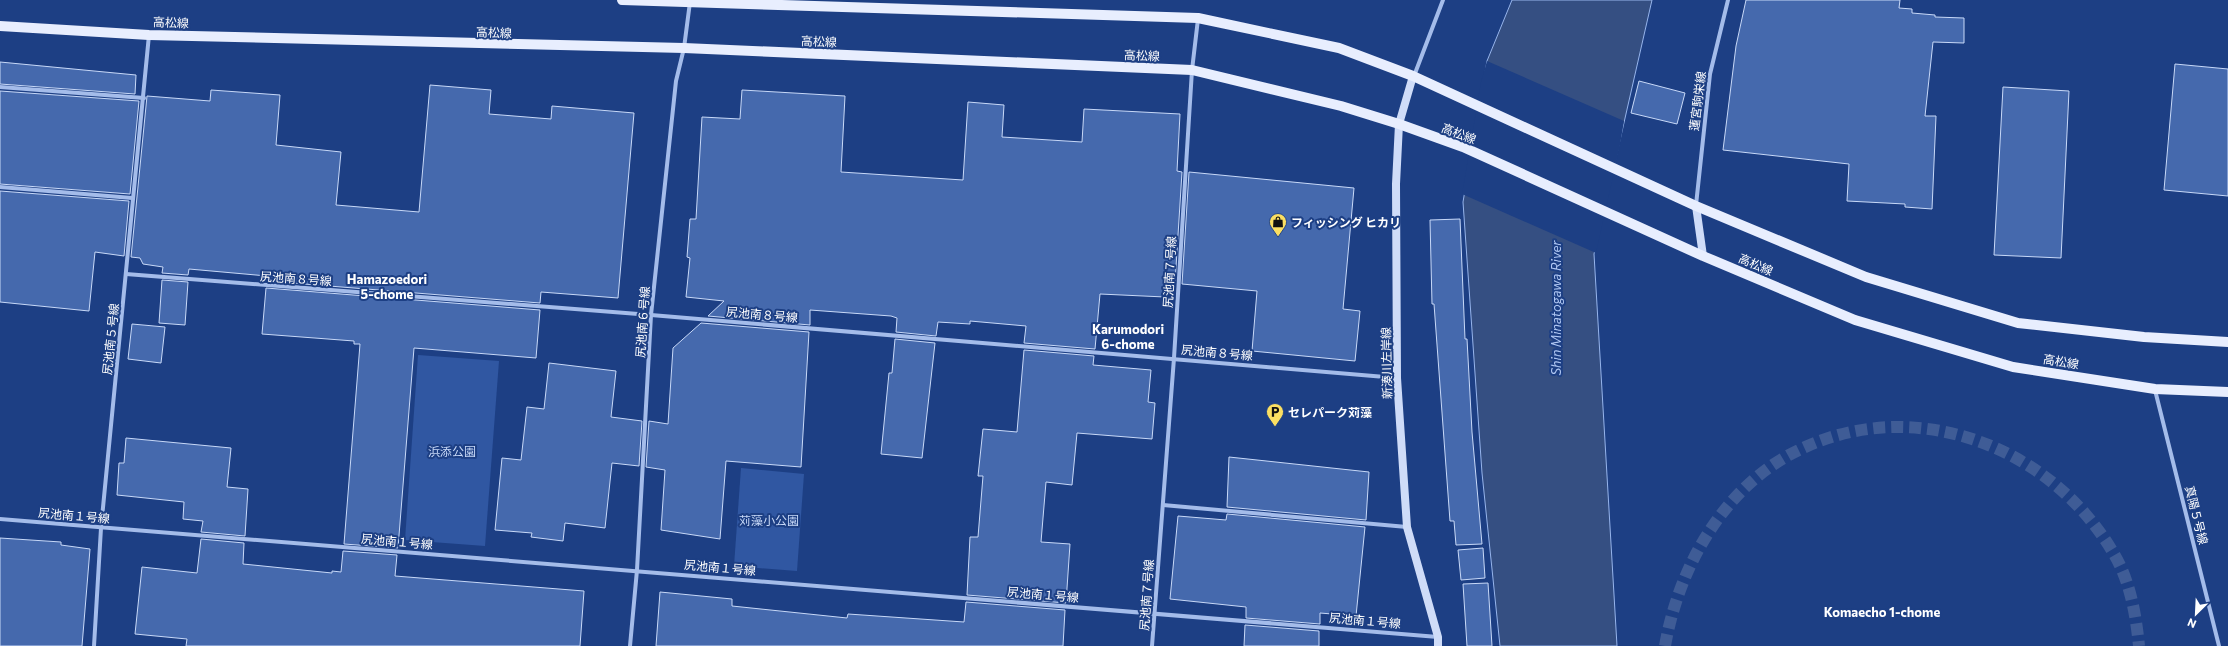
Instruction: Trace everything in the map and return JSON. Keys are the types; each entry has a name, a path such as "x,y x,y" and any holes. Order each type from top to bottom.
{"main road":[{"path":"622,0 1198,18 1339,48 1413,76 1696,206 1866,277 2018,323 2144,337 2228,342"},
{"name":"高松線","path":"0,26 149,35 684,48 1192,70 1323,101 1399,124 1463,148 1703,256 1855,320 2013,367 2155,389 2228,392"}],"street":[{"path":"1413,76 1443,0"},
{"name":"蓮宮駒栄線","path":"1696,206 1710,74 1728,0"},
{"name":"尻池南６号線","path":"630,646 637,570 651,315 676,81 684,48 690,1"},
{"name":"尻池南７号線","path":"1152,646 1174,358 1192,70 1198,18"},
{"name":"尻池南５号線","path":"94,646 101,528 149,35"},
{"name":"新湊川左岸線","path":"1413,76 1399,124 1396,184 1397,378 1407,527 1438,637 1438,646"},
{"path":"0,87 144,98"},
{"path":"0,187 132,198"},
{"path":"1696,206 1703,256"},
{"name":"尻池南８号線","path":"126,274 651,315 1397,378"},
{"name":"真陽５号線","path":"2155,389 2219,646"},
{"path":"1163,505 1407,527"},
{"name":"尻池南１号線","path":"0,519 637,570 1438,637"}],"green space":[{"name":"浜添公園","path":"418,355 499,361 485,546 405,540"},
{"name":"苅藻小公園","path":"741,468 804,474 797,571 734,566"}],"water":[{"name":"Shin Minatogawa River","path":"1512,0 1652,0 1594,254 1617,646 1500,646 1482,473 1463,202 1487,61"}],"pier":[{"path":"1487,61 1624,121 1596,253 1462,194 1481,82"}],"building":[{"path":"1746,0 1900,0 1899,8 1912,9 1912,13 1935,15 1935,17 1964,18 1964,43 1933,42 1925,116 1936,116 1932,209 1905,207 1905,204 1847,201 1849,164 1723,150 1736,46"},
{"path":"0,62 136,75 135,94 0,84"},
{"path":"2175,64 2228,69 2228,196 2164,190"},
{"path":"1639,81 1685,93 1677,124 1631,113"},
{"path":"430,85 491,90 489,114 551,119 552,106 634,113 618,298 541,292 540,303 267,281 267,276 189,269 188,275 162,273 163,267 143,264 140,258 131,257 147,96 210,101 211,90 280,95 276,145 341,152 336,205 419,212"},
{"path":"2003,87 2069,91 2061,258 1994,255"},
{"path":"742,90 845,96 841,172 963,180 968,102 1004,105 1002,137 1082,142 1084,109 1180,114 1177,171 1182,172 1175,283 1166,283 1165,297 1100,294 1095,349 1024,343 1026,326 970,321 970,324 938,322 936,336 896,332 897,318 891,316 810,310 810,325 708,316 724,301 686,297 690,258 687,257 690,219 696,219 702,117 740,119"},
{"path":"0,91 139,101 130,194 0,184"},
{"name":"フィッシング ヒカリ","path":"1189,172 1354,188 1343,309 1360,311 1355,361 1252,351 1257,291 1182,284"},
{"path":"0,191 129,201 124,256 95,252 89,311 0,302"},
{"path":"1460,219 1465,339 1467,339 1472,432 1482,544 1456,545 1454,521 1450,521 1434,304 1432,304 1430,220"},
{"path":"162,280 188,282 185,325 159,323"},
{"path":"266,288 540,310 536,358 414,348 398,548 344,544 360,344 354,344 354,341 262,334"},
{"path":"701,323 809,332 801,467 726,461 720,539 661,530 665,470 646,467 649,421 668,424 673,348"},
{"path":"132,324 165,327 161,363 128,359"},
{"path":"895,339 935,343 922,458 881,454 889,373 892,373"},
{"path":"1024,350 1094,356 1093,365 1151,370 1148,402 1155,403 1152,439 1077,433 1072,485 1046,482 1041,542 1070,544 1066,603 967,595 970,537 978,537 983,476 978,476 983,429 1017,432"},
{"path":"549,363 616,371 611,417 642,421 639,466 612,463 605,528 565,523 563,541 531,537 532,533 495,530 502,458 521,460 527,407 544,409"},
{"path":"126,438 231,448 227,487 248,489 245,536 201,532 203,521 183,519 184,502 117,495 119,463 124,463"},
{"path":"1229,457 1369,472 1366,520 1227,507"},
{"path":"1227,514 1365,527 1356,616 1320,613 1320,624 1246,618 1246,607 1170,599 1178,516 1226,520"},
{"path":"0,538 61,542 61,545 90,549 82,646 0,646"},
{"path":"201,539 244,543 243,564 332,573 332,571 341,572 343,551 397,555 395,576 584,591 580,646 186,646 187,639 135,634 142,567 197,573"},
{"path":"1483,548 1485,578 1461,580 1458,550"},
{"path":"1488,583 1492,646 1467,646 1463,584"},
{"path":"660,592 732,599 732,606 847,618 848,614 964,622 966,602 1065,610 1063,646 656,646"},
{"path":"1245,625 1319,631 1319,646 1244,646"}],"tunnel":[{"path":"1665,646 1681,586 1694,558 1710,531 1728,506 1750,483 1774,464 1801,449 1845,433 1890,427 1934,430 1977,441 2018,459 2055,485 2087,517 2120,564 2131,598 2139,646"}],"place":[{"name":"フィッシング ヒカリ","path":"1278,237"},
{"name":"セレパーク苅藻","path":"1275,427"}],"district":[{"name":"Hamazoedori 5-chome","path":"387,286"},
{"name":"Karumodori 6-chome","path":"1128,336"},
{"name":"Komaecho 1-chome","path":"1882,612"}]}
